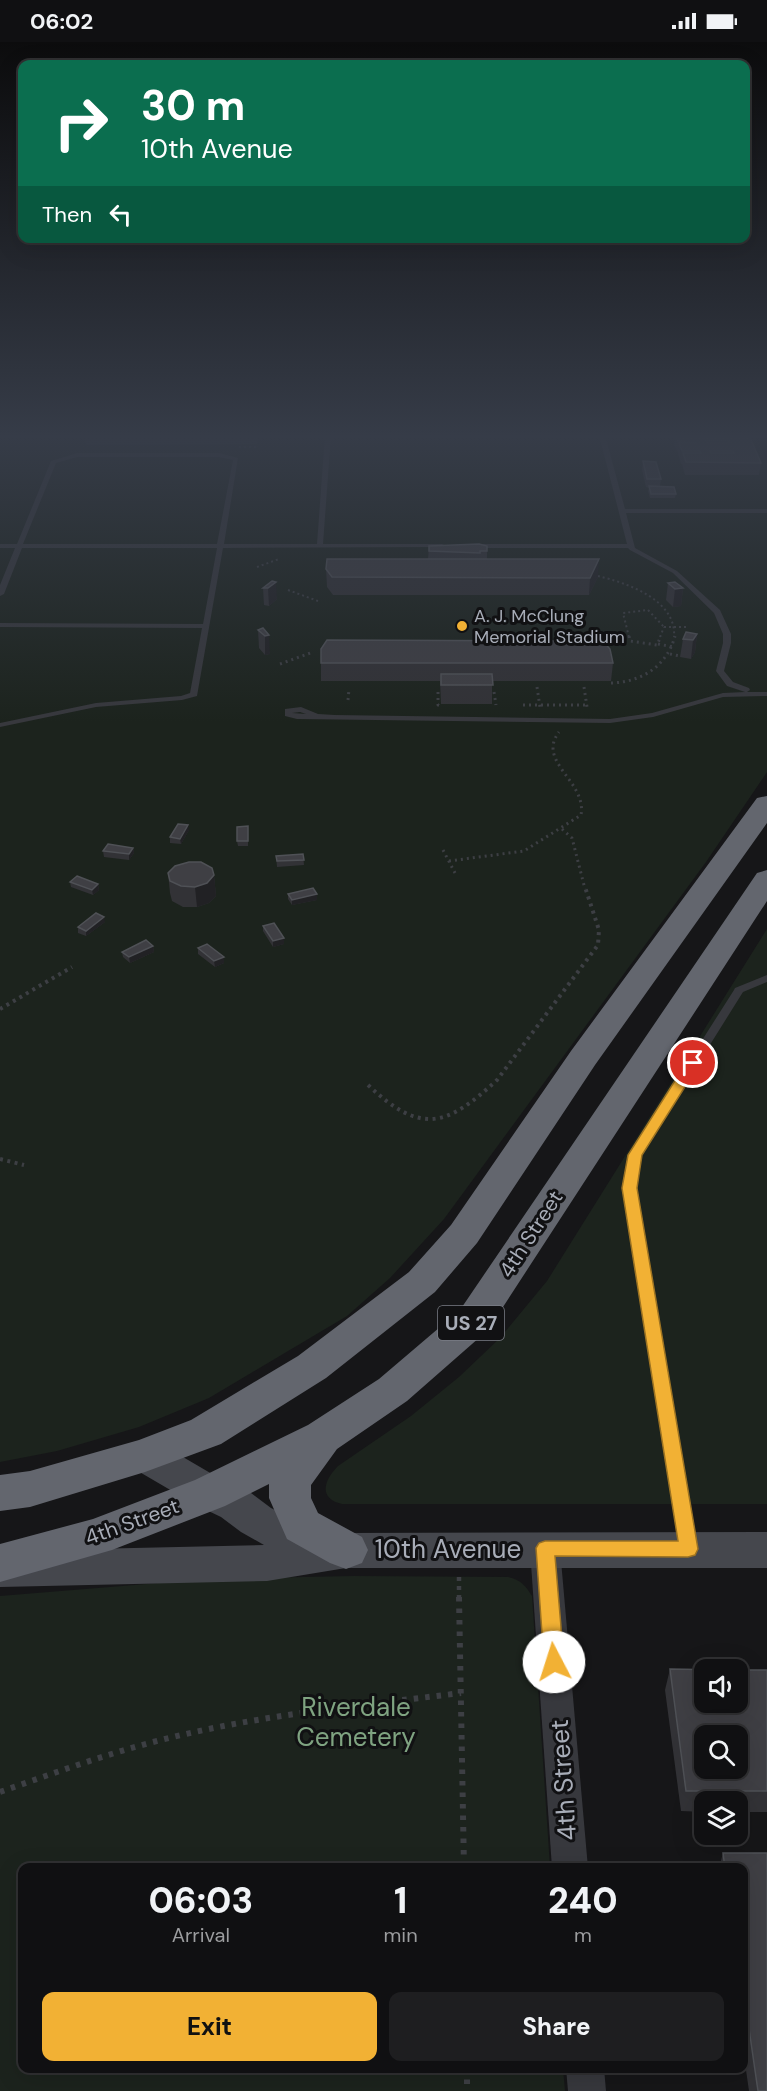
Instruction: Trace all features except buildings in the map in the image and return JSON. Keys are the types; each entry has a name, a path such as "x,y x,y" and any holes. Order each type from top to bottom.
{"highway":[{"name":"US 27","path":"0,1493 30,1489 145,1455 206,1432 312,1367 422,1282 464,1234 583,1058 767,804"},
{"name":"4th Street","path":"0,1563 96,1537 210,1493 323,1437 393,1390 474,1320 767,879"},
{"path":"323,1437 290,1481 290,1498 302,1526 346,1550"}],"main road":[{"name":"10th Avenue","path":"145,1455 210,1493 236,1504 256,1520 298,1542 346,1550"},
{"name":"10th Avenue","path":"0,1569 267,1563 346,1550 545,1548 767,1550"}],"street":[{"name":"4th Street","path":"545,1548 570,1863"},
{"path":"585,2073 587,2091"}],"lane":[{"path":"0,594 26,531"},
{"path":"0,725 96,705 192,695 224,531"},
{"path":"320,546 321,531"},
{"path":"628,531 636,552 667,567 684,579 717,612 727,634 727,643 720,668 723,688 708,697"},
{"path":"0,546 448,546"},
{"path":"468,546 632,546"},
{"path":"0,626 207,626"},
{"path":"722,676 736,687 762,694"},
{"path":"317,716 569,721 635,718 708,697 762,694"},
{"path":"0,721 17,721"},
{"path":"688,1549 629,1188 635,1155 740,990 767,978"}],"path":[{"path":"598,576 628,585 657,603 663,608 674,627 676,637 670,654 656,668 641,677 611,683"},
{"path":"288,590 318,601"},
{"path":"657,603 665,601"},
{"path":"663,608 623,613 630,641 674,647"},
{"path":"650,610 664,627"},
{"path":"664,627 687,627"},
{"path":"658,644 664,627"},
{"path":"280,664 313,652"},
{"path":"670,654 681,656"},
{"path":"537,687 538,695"},
{"path":"584,687 585,695"},
{"path":"348,700 349,689"},
{"path":"438,692 438,705"},
{"path":"494,692 496,705"},
{"path":"449,861 523,852 575,820 584,809 582,795 557,763 552,747 555,735 569,721"},
{"path":"368,1085 393,1109 414,1119 432,1120 461,1109 497,1080 581,971 597,945 599,930 572,838 562,829"},
{"path":"443,850 455,873"},
{"path":"0,1009 72,967"},
{"path":"0,1160 24,1165"},
{"path":"458,1549 464,1863"},
{"path":"0,1792 63,1770 173,1737 289,1715 461,1693"},
{"path":"467,2073 467,2091"}],"green space":[{"path":"0,531 767,531 767,772 706,862 444,1219 390,1278 347,1316 209,1398 139,1427 57,1451 0,1462"},
{"path":"767,929 767,1504 342,1504 334,1501 326,1493 326,1488 327,1482 338,1466 411,1416 459,1377 500,1338 547,1281"},
{"name":"Riverdale Cemetery","path":"354,1576 508,1577 519,1581 532,1596 550,1863 18,1863 18,2073 563,2073 565,2091 0,2091 0,1596 208,1579"}],"place":[{"name":"A. J. McClung Memorial Stadium","path":"462,626"}],"route":[{"path":"554,1662 545,1548 688,1549 629,1188 635,1155 693,1063"}]}
